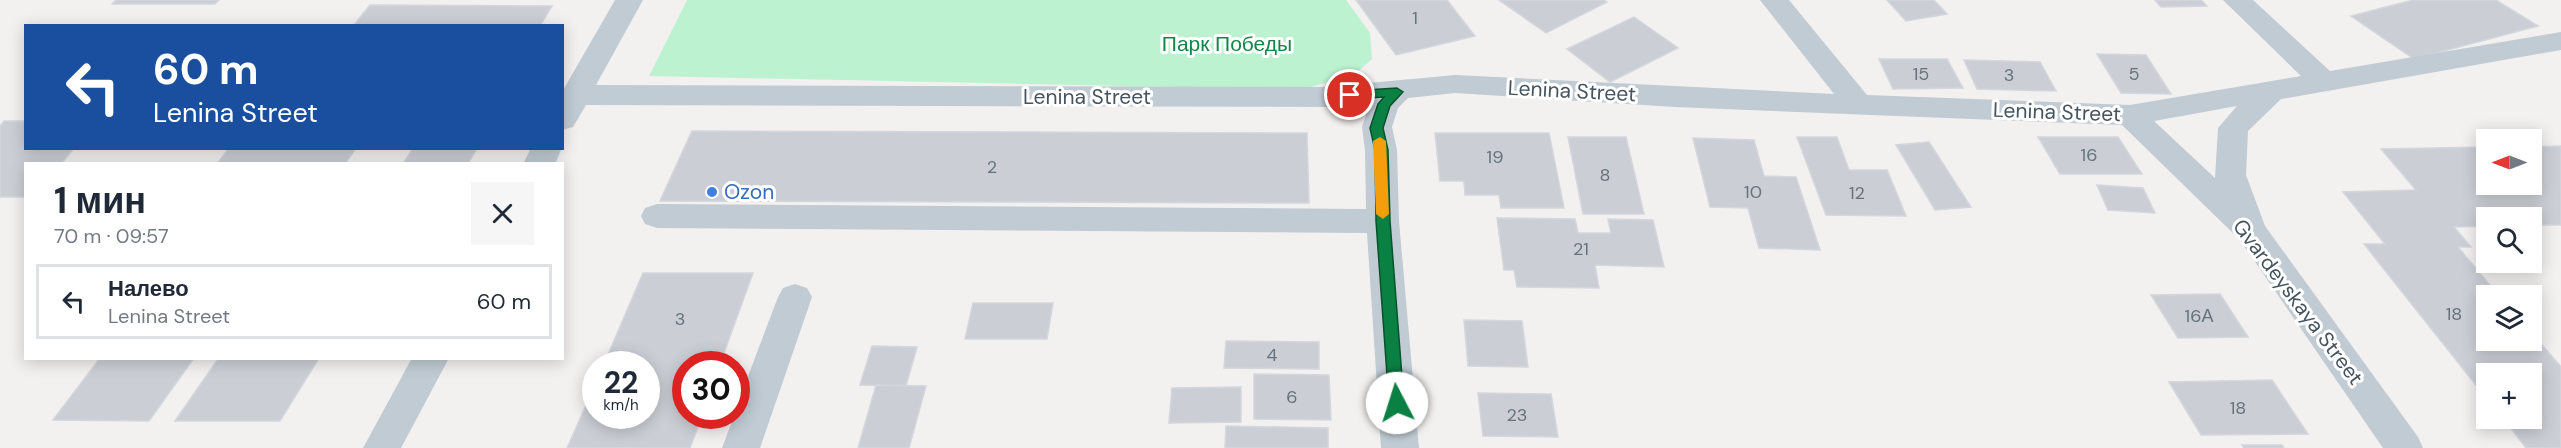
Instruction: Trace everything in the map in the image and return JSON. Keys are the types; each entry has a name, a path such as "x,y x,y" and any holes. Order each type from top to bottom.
{"street":[{"path":"569,108 629,0"},
{"path":"1774,0 1859,105"},
{"path":"2237,0 2324,82"},
{"name":"Lenina Street","path":"569,108 1326,97 1397,92 1455,84 1859,105 2130,115 2561,41"},
{"path":"2252,232 2230,175 2233,129 2271,91"},
{"path":"1397,92 1384,104 1377,128 1381,150 1383,221 1400,448"},
{"name":"Gvardeyskaya Street","path":"2130,115 2252,232 2404,448"},
{"path":"657,216 1383,221"},
{"path":"741,448 795,297"},
{"path":"382,448 430,360"}],"green space":[{"name":"Парк Победы","path":"687,0 1346,0 1370,33 1372,59 1355,74 1311,87 1272,89 649,76"}],"building":[{"path":"116,0 219,0 215,4 112,4"},
{"path":"1356,0 1447,0 1475,36 1396,55"},
{"path":"1499,0 1603,0 1607,2 1546,33"},
{"path":"1887,0 1934,0 1947,14 1906,21"},
{"path":"2155,0 2201,0 2207,6 2161,7"},
{"path":"2413,0 2496,0 2538,26 2414,59 2351,16"},
{"path":"370,5 552,6 541,24 355,24"},
{"path":"1634,17 1678,48 1610,82 1567,49"},
{"path":"2097,54 2146,55 2171,94 2121,93"},
{"path":"1879,59 1947,59 1963,88 1893,89"},
{"path":"1964,60 2040,62 2056,91 1977,89"},
{"path":"4,121 24,121 24,150 72,150 63,162 24,162 24,197 0,197 0,126"},
{"path":"692,131 1307,133 1309,203 660,201"},
{"path":"1435,133 1549,133 1564,208 1501,208 1499,195 1465,195 1464,181 1440,181"},
{"path":"1568,137 1626,137 1644,214 1583,214"},
{"path":"1797,137 1837,137 1849,170 1887,170 1906,216 1826,215"},
{"path":"2038,137 2118,137 2142,174 2060,174"},
{"path":"1693,138 1754,140 1764,176 1796,177 1820,250 1759,248 1748,208 1710,207"},
{"path":"1929,142 1971,207 1935,210 1896,145"},
{"path":"2561,146 2561,225 2542,225 2542,207 2476,207 2476,226 2454,227 2471,247 2458,247 2476,269 2476,273 2480,273 2490,285 2476,285 2476,351 2542,351 2542,345 2561,367 2561,448 2526,448 2511,429 2542,429 2542,363 2476,363 2476,385 2364,244 2385,244 2343,192 2416,190 2381,149 2476,147 2476,195 2542,195 2542,147"},
{"path":"228,150 355,150 346,162 218,162"},
{"path":"412,150 476,150 469,162 404,162"},
{"path":"2097,185 2143,188 2155,213 2108,210"},
{"path":"1497,218 1575,219 1578,233 1611,233 1608,219 1653,220 1664,267 1595,265 1599,288 1517,287 1514,270 1504,270"},
{"path":"643,273 753,273 725,351 672,351 672,429 697,429 690,448 567,448 582,414 582,429 660,429 660,351 610,351"},
{"path":"2220,294 2248,337 2178,338 2151,295"},
{"path":"973,303 1053,303 1047,339 965,339"},
{"path":"1464,320 1522,321 1528,367 1468,366"},
{"path":"1226,341 1319,342 1319,369 1224,368"},
{"path":"872,346 917,347 906,386 860,385"},
{"path":"98,360 193,360 149,421 53,420"},
{"path":"217,360 318,360 280,421 175,421"},
{"path":"1254,374 1329,375 1331,420 1254,419"},
{"path":"2272,380 2308,434 2201,435 2169,382"},
{"path":"876,385 926,386 909,448 858,448"},
{"path":"1241,387 1241,422 1169,423 1172,388"},
{"path":"1478,393 1551,394 1558,437 1483,436"},
{"path":"1226,426 1328,428 1328,448 1225,448"},
{"path":"2242,445 2282,445 2284,448 2244,448"}],"slow traffic":[{"path":"1380,141 1383,214"}],"place":[{"name":"Ozon","path":"712,192"}],"route":[{"path":"1350,95 1397,92 1384,104 1377,128 1381,150 1383,221 1397,403"}]}
